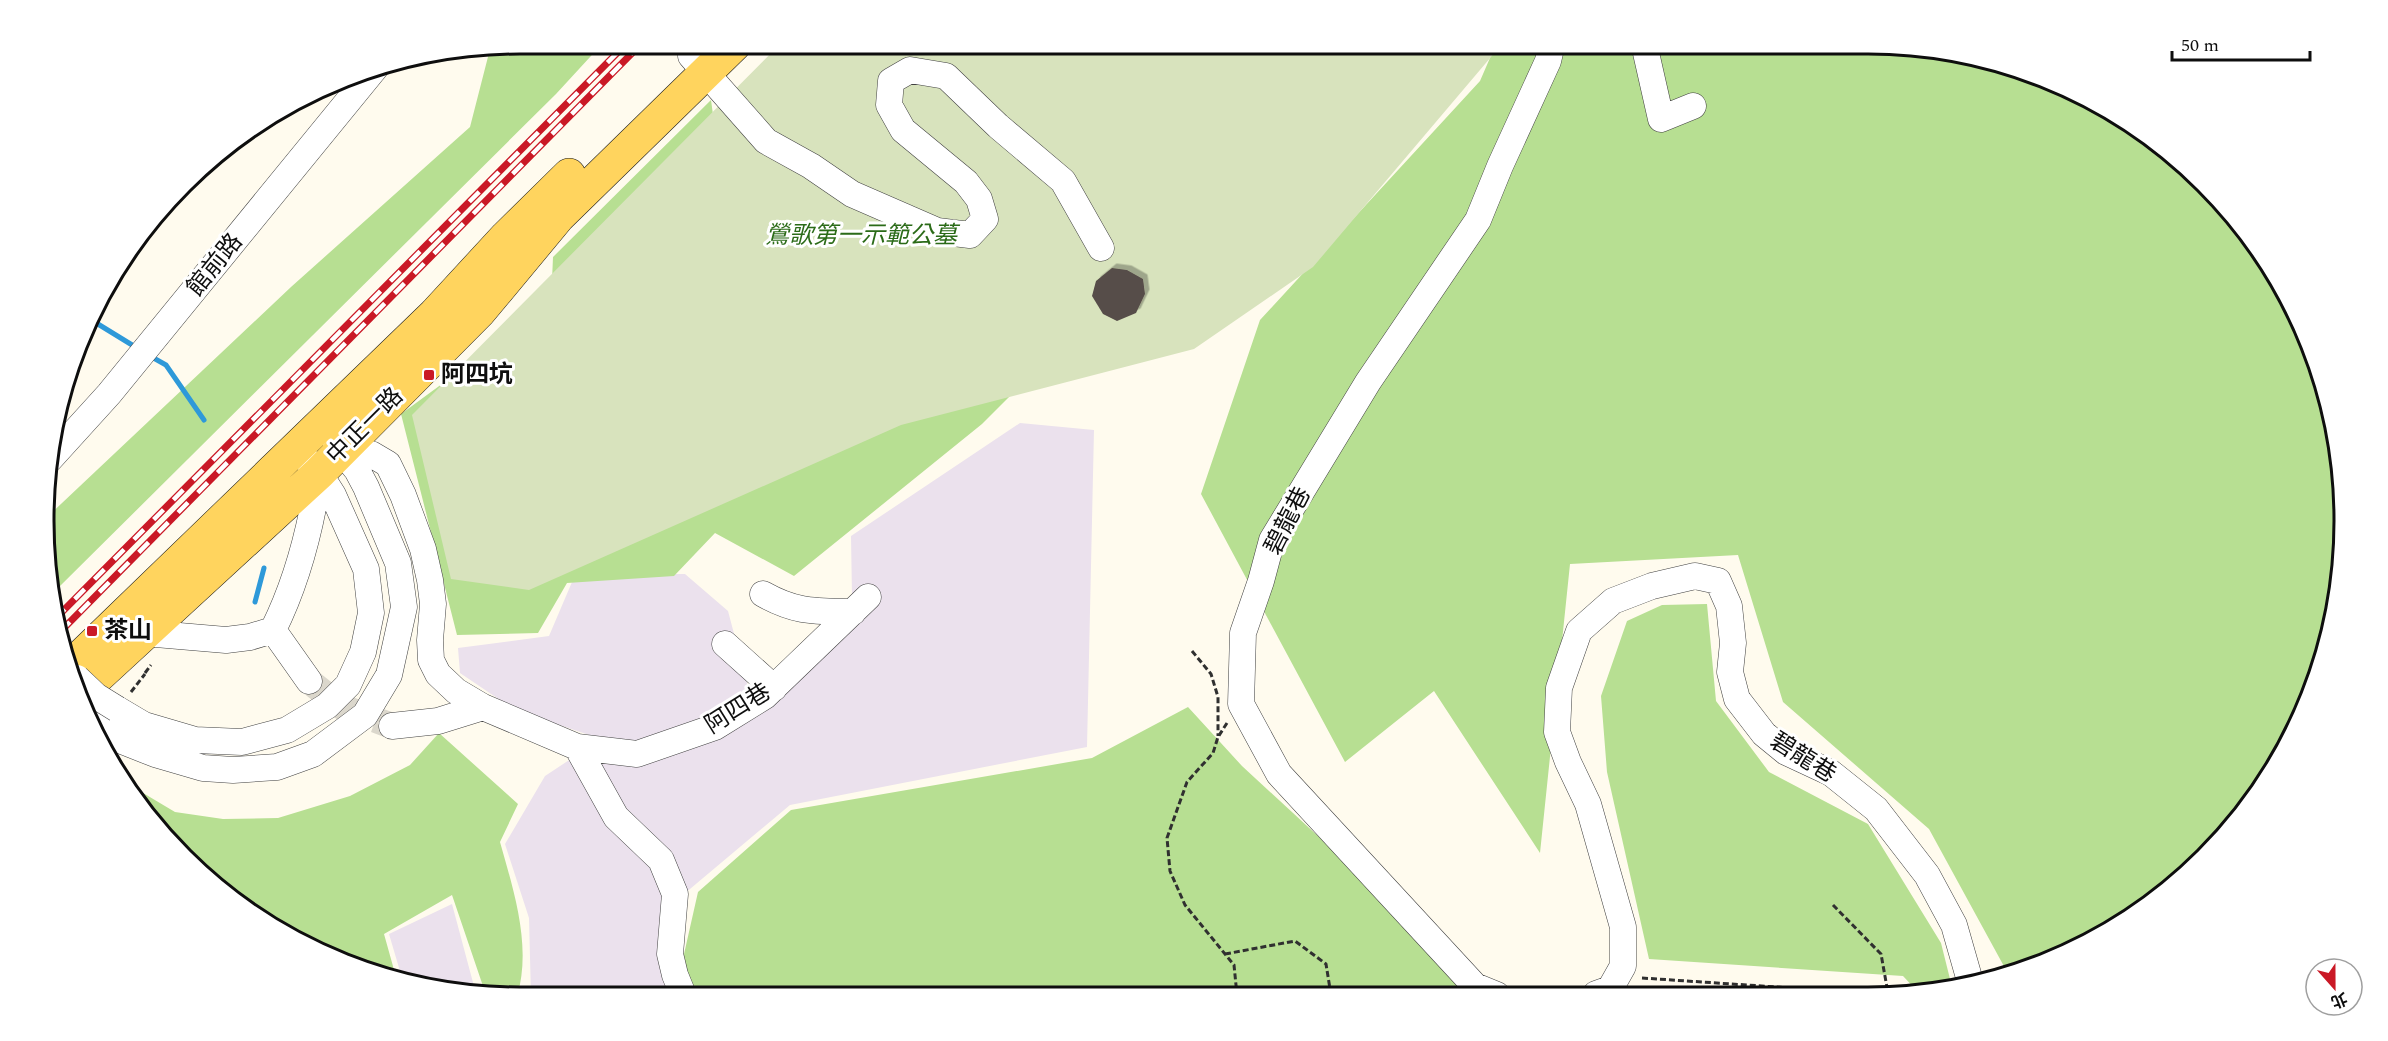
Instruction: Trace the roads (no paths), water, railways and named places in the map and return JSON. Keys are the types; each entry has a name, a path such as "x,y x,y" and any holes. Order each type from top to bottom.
{"main road":[{"name":"中正一路","path":"77,662 134,623 180,603 319,473 331,438 435,314 506,237 700,57"},
{"name":"中正一路","path":"85,687 134,623 297,449 331,438"}],"street":[{"name":"碧龍巷","path":"1477,987 1279,774 1241,704 1243,633 1272,540 1368,382 1478,220 1550,54"},
{"path":"1646,54 1661,119 1693,106"},
{"path":"700,57 766,141 811,166 852,194 937,231 970,235 985,219 979,199 966,182 903,130 889,105 891,81 910,70 946,76 998,126 1063,181 1101,248"},
{"name":"館前路","path":"60,448 109,394 365,81"},
{"path":"85,685 108,712 122,741 155,754 203,768 233,770 278,767 314,754 341,736 366,715 389,675 404,608 398,563 366,487 331,438"},
{"name":"阿四巷","path":"331,438 371,454 388,464 413,519 428,569 433,604 431,660 438,674 483,707 577,747 637,754 715,727 765,696 860,604 809,611 784,605 763,594"},
{"path":"108,712 144,726 195,740 242,742 287,730 327,706 348,685 363,652 371,613 366,569 342,513 319,473 297,449"},
{"path":"134,623 226,640 250,638 273,630 287,601 307,539 319,473"},
{"name":"碧龍巷","path":"1611,987 1623,966 1623,927 1588,804 1557,732 1559,688 1579,631 1613,601 1652,586 1695,576 1718,581 1729,606 1733,643 1730,672 1737,699 1764,734 1786,752 1831,773 1876,809 1927,875 1954,925 1968,976"},
{"path":"273,630 309,681"},
{"path":"725,645 774,687"},
{"path":"392,726 438,720 483,707"},
{"path":"577,747 615,817 661,860 675,894 670,954 680,987"}],"waterway":[{"name":"阿四坑","path":"98,324 137,348"},
{"name":"阿四坑","path":"150,356 166,365 204,420"},
{"name":"阿四坑","path":"255,602 264,568"}],"tunnel":[{"path":"309,681 342,707 392,726"}],"railway":[{"path":"63,611 616,54"},
{"path":"66,626 631,54"}],"place":[{"name":"阿四坑","path":"429,375"},
{"name":"茶山","path":"92,631"}],"park label":[{"name":"鶯歌第一示範公墓","path":"861,236"}]}
